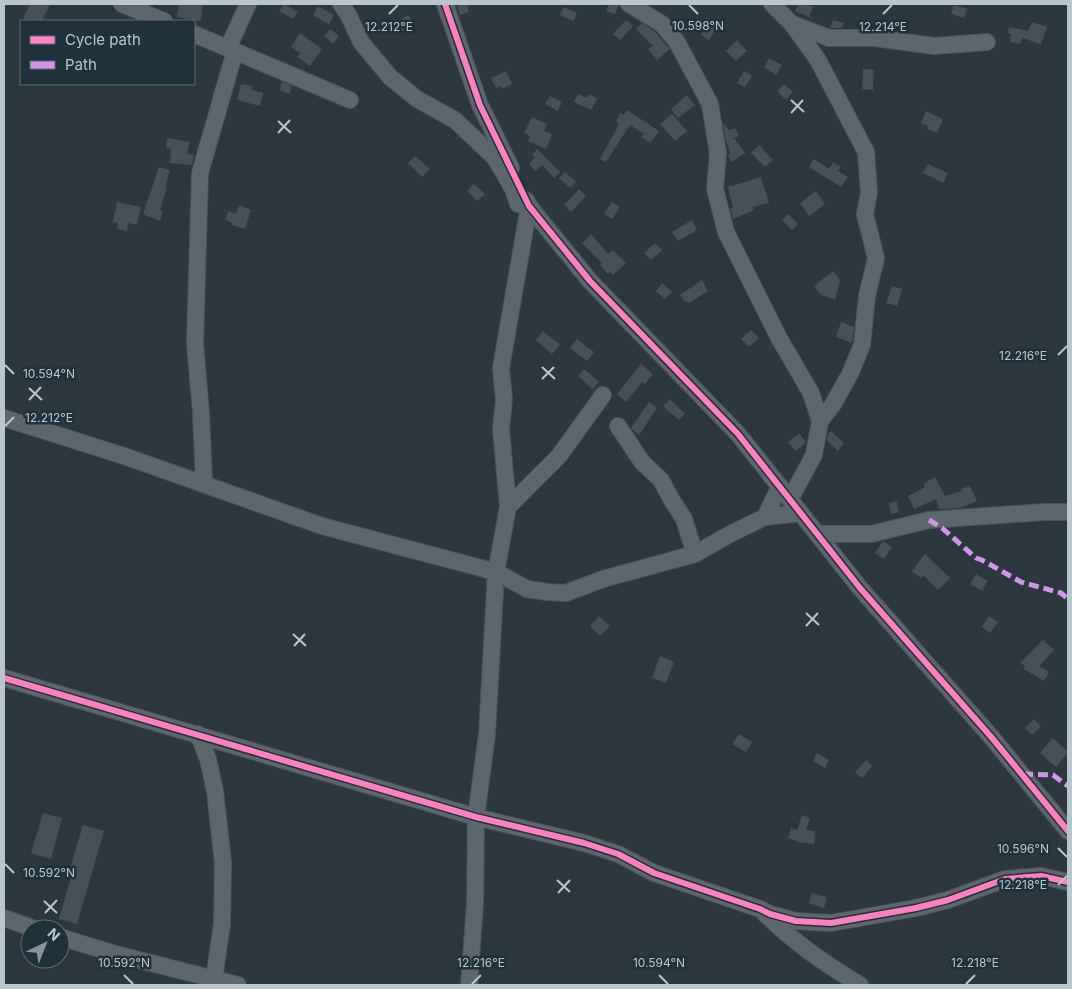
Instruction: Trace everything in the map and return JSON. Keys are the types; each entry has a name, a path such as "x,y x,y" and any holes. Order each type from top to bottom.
{"street":[{"path":"122,4 162,20"},
{"path":"204,483 202,413 195,344 200,173 232,49 248,4"},
{"path":"341,4 349,16 360,42 390,77 417,99 456,120 495,158 524,205 590,281 738,434 860,588 993,738 1068,832"},
{"path":"445,4 480,105 524,205 501,368 504,399 501,429 508,507 496,572 487,734 476,817 475,904 469,985"},
{"path":"629,4 662,24 677,42 710,104 718,153 715,189 726,232 779,338 811,393 820,421 814,455 765,517"},
{"path":"772,4 792,24 818,60 866,152 869,192 864,214 876,258 867,296 862,345 850,374 832,406 820,421"},
{"path":"792,24 829,38 875,38 934,46 987,42"},
{"path":"195,34 350,100"},
{"path":"508,507 559,456 603,395"},
{"path":"4,418 204,483 322,526 496,572 527,589 566,593 603,579 695,554 765,517 801,513"},
{"path":"618,426 642,462 661,480 684,519 695,554"},
{"path":"817,534 871,534 929,520 1068,512"},
{"path":"4,678 476,817 584,843 618,854 654,873 770,914 796,921 831,923 916,908 948,900 1005,880 1041,876 1068,882"},
{"path":"198,734 208,759 216,792 223,863 222,924 214,982"},
{"path":"760,909 805,950 835,971 860,985"},
{"path":"4,918 20,924"},
{"path":"70,940 214,982 238,985"}],"building":[{"path":"30,4 50,4 42,20 28,20 23,18"},
{"path":"179,4 202,4 200,21 177,17"},
{"path":"284,4 298,12 293,19 279,11"},
{"path":"467,4 469,12 460,15 457,6"},
{"path":"609,4 619,4 615,14 606,11"},
{"path":"798,4 806,4 813,7 809,17 795,11"},
{"path":"954,5 967,9 964,18 951,14"},
{"path":"318,6 334,15 329,24 313,16"},
{"path":"564,7 577,13 573,21 560,15"},
{"path":"408,15 413,22 398,34 392,27"},
{"path":"706,17 718,25 709,40 701,35 703,31 700,28"},
{"path":"626,20 633,26 620,40 613,34"},
{"path":"833,20 844,23 842,28 830,28"},
{"path":"1032,22 1047,27 1041,44 1022,38 1020,44 1010,42 1011,34 1008,33 1009,27 1028,31"},
{"path":"642,23 655,32 670,49 657,60 648,49 653,46 636,29"},
{"path":"330,29 339,36 333,44 324,36"},
{"path":"300,33 322,49 310,66 298,57 300,53 291,47"},
{"path":"737,40 747,51 736,61 726,51"},
{"path":"769,58 782,65 776,75 764,67"},
{"path":"863,69 874,70 873,90 862,89"},
{"path":"506,71 512,84 502,89 500,86 496,88 491,78"},
{"path":"744,71 752,76 745,87 737,83"},
{"path":"282,82 292,86 290,94 280,90"},
{"path":"241,84 252,86 251,90 263,93 260,106 237,100"},
{"path":"784,84 793,92 786,100 777,91"},
{"path":"578,94 587,98 589,94 597,99 591,110 574,102"},
{"path":"687,95 695,105 678,118 671,109"},
{"path":"550,96 562,102 558,111 545,104"},
{"path":"627,110 659,131 650,143 642,137 644,134 630,125 606,162 600,159 617,128 619,123 616,121 620,113 624,115"},
{"path":"926,111 943,119 937,133 927,129 928,126 921,123"},
{"path":"672,114 687,131 675,141 660,124"},
{"path":"532,117 547,124 544,131 552,134 546,149 528,141 530,136 524,133"},
{"path":"723,123 729,130 735,128 739,136 734,138 745,153 732,162 728,156 730,152"},
{"path":"167,138 190,142 187,154 194,155 192,165 170,163 171,149 166,148"},
{"path":"759,145 773,160 765,167 751,153"},
{"path":"537,149 560,172 554,178 542,165 535,171 529,164 535,158 532,155"},
{"path":"415,156 430,169 422,177 408,163"},
{"path":"814,159 829,169 833,162 841,167 838,171 848,177 841,187 809,167"},
{"path":"928,164 948,173 943,183 923,173"},
{"path":"159,167 170,170 160,210 163,212 160,221 143,214"},
{"path":"565,172 576,182 570,188 559,178"},
{"path":"761,177 769,203 753,207 754,210 733,219 730,209 733,208 728,187"},
{"path":"474,184 485,194 477,201 467,191"},
{"path":"579,189 586,196 571,212 564,205"},
{"path":"816,191 825,204 809,216 800,203"},
{"path":"117,202 141,207 137,225 128,223 127,231 117,229 118,223 113,222"},
{"path":"612,202 620,207 612,219 604,214"},
{"path":"239,205 251,210 245,229 232,225 232,223 225,219 229,211 236,214"},
{"path":"788,214 798,224 792,230 782,220"},
{"path":"692,220 697,230 678,241 672,232"},
{"path":"591,234 608,254 613,250 626,263 613,275 610,272 608,274 600,265 602,263 582,243"},
{"path":"655,243 662,250 651,260 644,253"},
{"path":"833,271 840,280 835,300 821,295 814,286"},
{"path":"702,280 708,291 689,303 685,302 680,295"},
{"path":"662,283 672,292 665,299 656,291"},
{"path":"892,286 902,289 897,306 886,303"},
{"path":"841,322 854,327 852,343 836,337"},
{"path":"751,330 759,338 749,347 741,339"},
{"path":"543,331 560,345 552,354 536,340"},
{"path":"577,339 594,352 587,361 570,348"},
{"path":"641,364 653,374 645,384 642,382 626,402 617,394"},
{"path":"584,369 599,382 592,389 578,376"},
{"path":"670,399 685,414 679,420 663,406"},
{"path":"649,402 657,408 639,435 631,428"},
{"path":"831,431 844,443 838,451 827,441"},
{"path":"799,433 806,442 796,451 788,442"},
{"path":"935,477 945,496 962,491 961,489 970,486 977,501 960,508 939,509 936,499 914,509 908,496 925,487 923,484"},
{"path":"897,501 899,512 891,514 889,503"},
{"path":"883,541 892,547 884,559 875,553"},
{"path":"925,554 950,578 938,590 923,575 921,578 912,571"},
{"path":"976,574 988,581 982,591 970,584"},
{"path":"599,616 610,626 600,636 590,626"},
{"path":"989,616 998,622 990,633 982,627"},
{"path":"1043,640 1054,650 1039,666 1049,672 1044,681 1024,669 1025,666 1020,663"},
{"path":"660,656 674,662 666,683 652,678"},
{"path":"1034,719 1041,727 1032,735 1025,728"},
{"path":"739,734 752,742 746,752 732,744"},
{"path":"1053,738 1068,752 1056,767 1040,753"},
{"path":"817,753 829,760 825,768 813,761"},
{"path":"866,760 872,766 862,778 855,772"},
{"path":"43,813 62,818 51,859 31,853"},
{"path":"802,815 810,818 806,830 815,831 814,844 788,838 791,828 797,830"},
{"path":"83,825 104,831 77,924 70,922 70,919 59,919 71,877 68,876"},
{"path":"812,893 827,897 824,908 809,903"}],"marked path":[{"path":"929,520 942,528 976,558 1021,582 1061,593 1068,599"},
{"path":"1023,774 1053,775 1068,786"}],"cycle path":[{"path":"445,4 480,105 529,206 590,281 738,434 860,588 993,739 1068,831"},
{"path":"4,678 476,817 584,843 618,854 654,873 770,914 796,921 831,923 916,908 948,900 1005,879 1041,876 1068,882"}]}
